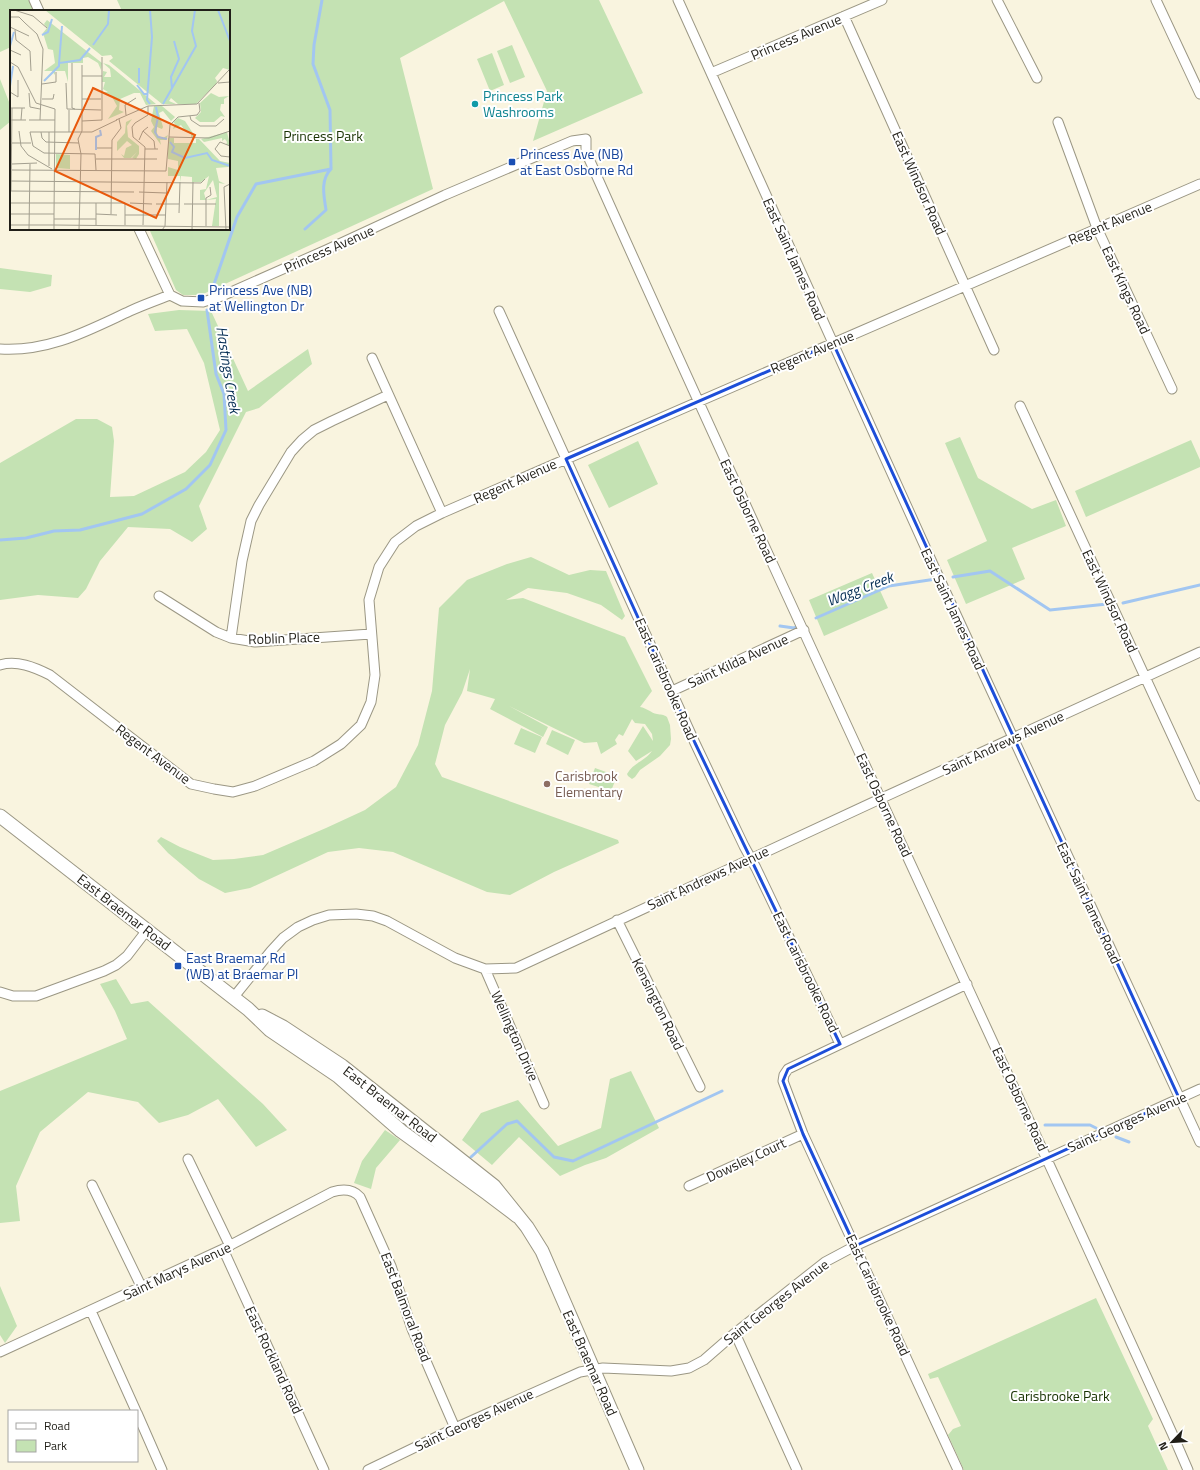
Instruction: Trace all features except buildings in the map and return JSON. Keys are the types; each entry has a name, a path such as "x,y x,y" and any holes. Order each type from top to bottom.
{"street":[{"path":"34,0 39,10"},
{"name":"East Saint James Road","path":"678,0 832,343 1013,739 1200,1142"},
{"name":"Princess Avenue","path":"711,73 882,0"},
{"path":"996,0 1037,78"},
{"path":"1156,0 1200,94"},
{"name":"East Windsor Road","path":"844,16 994,350"},
{"name":"East Kings Road","path":"1058,122 1097,228 1172,389"},
{"name":"Princess Avenue","path":"170,295 182,301 203,302 222,296 452,192 572,141 586,138"},
{"name":"East Osborne Road","path":"586,138 586,152 697,401 967,984 1188,1470"},
{"name":"Regent Avenue","path":"0,665 19,664 40,670 50,675 191,784 214,790 233,792 255,786 314,760 341,744 361,725 371,702 375,674 371,634 370,600 379,567 395,542 416,526 442,513 697,401 1200,184"},
{"path":"0,349 17,350 35,348 79,335 132,310 170,295 139,230"},
{"name":"East Carisbrooke Road","path":"499,311 672,691 750,858 840,1044 788,1069 784,1075 784,1081 803,1134 958,1470"},
{"path":"372,358 442,513"},
{"path":"231,638 242,561 251,521 291,452 314,430 388,395"},
{"name":"East Windsor Road","path":"1020,406 1200,796"},
{"name":"Roblin Place","path":"159,596 216,632 231,638 254,642 371,634"},
{"name":"Saint Kilda Avenue","path":"672,691 804,630"},
{"name":"Saint Andrews Avenue","path":"233,998 283,938 298,927 329,915 356,914 373,916 387,921 455,958 485,969 516,968 750,858 1013,739 1200,652"},
{"name":"East Braemar Road","path":"0,816 248,1009 270,1030 338,1076 400,1131 517,1216 530,1232 542,1252 637,1470"},
{"name":"Kensington Road","path":"617,920 700,1087"},
{"path":"0,992 13,996 36,996 104,971 116,965 127,956 147,930"},
{"name":"Wellington Drive","path":"485,969 544,1104"},
{"path":"840,1044 967,984"},
{"name":"Saint Georges Avenue","path":"368,1470 455,1428 580,1372 604,1368 671,1371 689,1368 704,1360 734,1333 825,1262 855,1246 1200,1089"},
{"name":"Dowsley Court","path":"689,1186 803,1134"},
{"name":"East Rockland Road","path":"188,1159 324,1470"},
{"path":"92,1184 142,1288"},
{"name":"Saint Marys Avenue","path":"0,1352 142,1288 226,1248 332,1192 344,1190 352,1191"},
{"name":"East Balmoral Road","path":"352,1191 360,1197 391,1266 412,1329 455,1428"},
{"path":"92,1311 135,1410"},
{"path":"734,1333 797,1470"},
{"path":"138,1416 162,1470"}],"highlighted area":[{"path":"833,343 1179,1098 855,1246 803,1134 783,1081 788,1069 840,1044 695,743 566,459"}],"green space":[{"path":"0,0 34,0 39,10 10,10 10,47 0,52"},
{"name":"Princess Park","path":"117,0 599,0 643,93 533,141 547,91 504,1 400,58 433,189 201,295 183,295 176,290 150,231 230,230 230,10 122,10"},
{"path":"512,45 525,77 510,83 497,51"},
{"path":"492,53 504,85 490,91 477,59"},
{"path":"0,79 10,104 10,122 0,130"},
{"path":"0,268 52,275 51,286 30,292 0,289"},
{"path":"179,310 211,311 248,391 308,349 312,364 259,408 246,412 199,506 207,529 192,542 170,529 128,527 100,561 86,589 78,598 38,595 0,600 0,463 76,419 97,419 112,427 114,441 110,497 134,496 185,472 206,452 220,430 204,363 187,329 155,331 148,314"},
{"path":"960,437 978,478 1032,509 1056,500 1066,526 1012,548 1025,579 966,604 947,560 987,541 945,443"},
{"path":"1191,440 1200,460 1200,467 1086,517 1075,491"},
{"path":"638,441 658,484 609,508 588,465"},
{"path":"531,557 569,575 590,570 606,571 625,616 622,620 601,605 567,593 528,588 506,600 523,598 625,637 652,691 640,707 667,717 670,725 670,745 660,756 640,770 632,779 627,774 652,751 636,761 628,751 643,726 653,741 652,734 645,724 635,723 632,719 623,736 619,734 615,740 617,744 601,754 597,742 584,743 509,706 548,727 543,737 490,709 495,699 467,691 470,669 462,693 445,725 435,764 442,777 618,840 619,843 554,872 510,895 487,892 393,852 359,848 328,852 250,888 225,893 199,879 168,853 157,841 161,837 180,847 213,860 263,855 365,810 396,787 418,745 432,691 439,608 467,580 507,564"},
{"path":"872,573 888,608 824,636 809,600"},
{"path":"521,728 542,737 535,753 514,744"},
{"path":"552,730 575,740 568,755 546,744"},
{"path":"595,768 617,776 611,791 589,784"},
{"path":"116,979 131,1004 148,1001 263,1104 287,1130 256,1147 218,1099 188,1115 159,1123 138,1102 88,1092 40,1132 16,1186 20,1221 0,1223 0,1091 127,1039 115,1011 100,984"},
{"path":"631,1071 659,1128 606,1158 560,1176 519,1137 492,1165 462,1140 481,1113 518,1100 558,1146 601,1128 610,1079"},
{"path":"385,1130 400,1140 376,1168 371,1189 354,1183 362,1161"},
{"path":"0,1286 17,1326 5,1343 0,1335"},
{"name":"Carisbrooke Park","path":"1096,1298 1153,1419 1148,1426 1168,1470 964,1470 948,1435 953,1429 961,1426 938,1377 930,1379 928,1374"}],"waterway":[{"name":"Hastings Creek","path":"211,293 237,217 256,184 331,169 330,110 313,64 314,45 322,0"},
{"path":"305,229 326,210 324,183 325,178 331,169"},
{"name":"Hastings Creek","path":"0,540 26,538 54,531 80,530 142,514 186,489 210,465 226,430 224,394 216,374 207,310"},
{"name":"Wagg Creek","path":"953,577 990,571 1050,610 1107,604"},
{"name":"Wagg Creek","path":"816,618 889,586 936,579"},
{"name":"Wagg Creek","path":"1123,603 1200,585"},
{"name":"Wagg Creek","path":"780,626 794,628 799,626"},
{"path":"471,1157 507,1124 517,1121 554,1157 573,1161 722,1091"},
{"path":"1045,1125 1090,1125 1096,1128"},
{"path":"1116,1137 1129,1142"}],"place":[{"name":"Princess Park Washrooms","path":"475,104"},
{"name":"Princess Ave (NB) at East Osborne Rd","path":"512,162"},
{"name":"Princess Ave (NB) at Wellington Dr","path":"201,298"},
{"name":"Carisbrook Elementary","path":"547,784"},
{"name":"East Braemar Rd (WB) at Braemar Pl","path":"178,966"}]}
